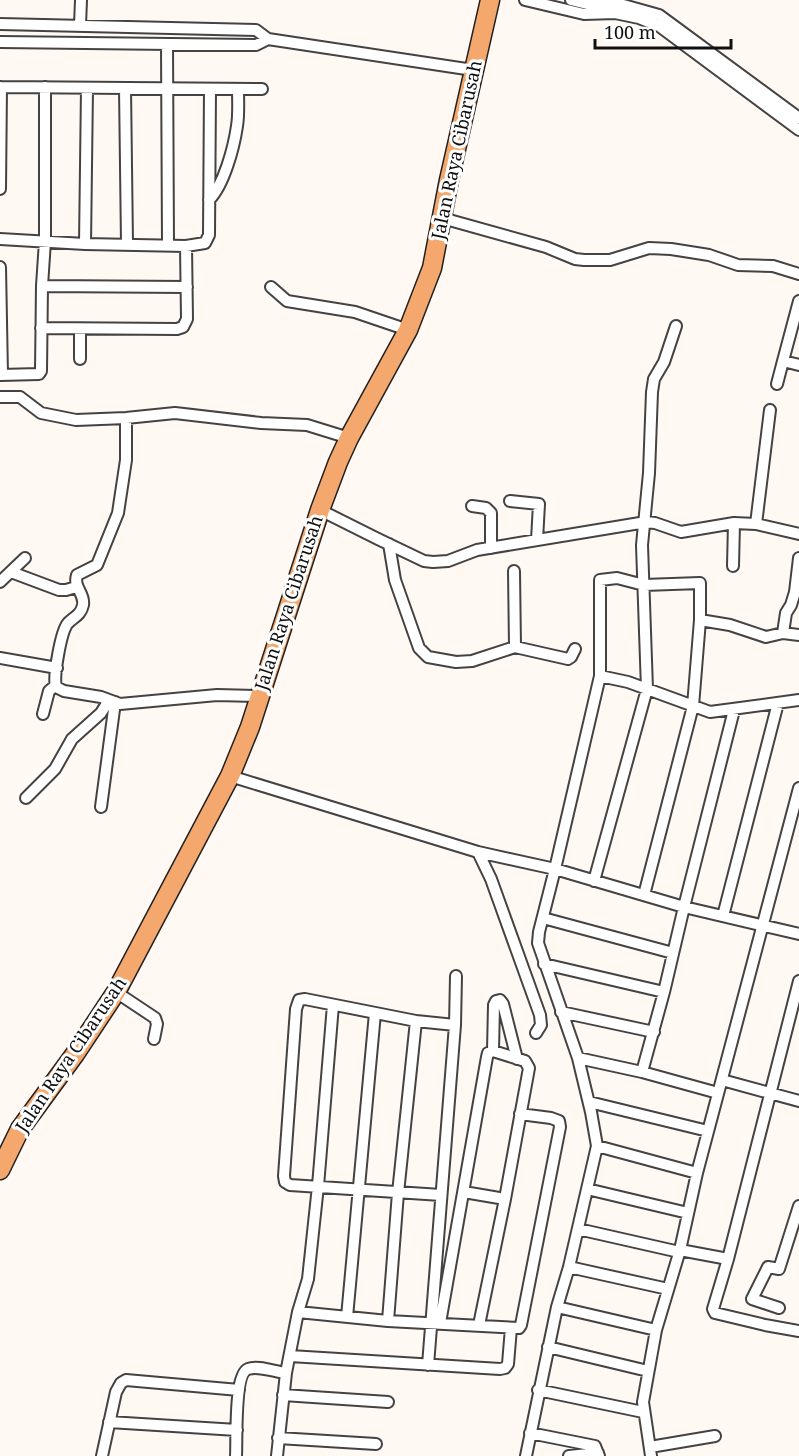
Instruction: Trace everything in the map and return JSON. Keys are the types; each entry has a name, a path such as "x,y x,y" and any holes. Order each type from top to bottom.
{"main road":[{"name":"Jalan Raya Cibarusah","path":"0,1170 20,1130 116,992 230,776 250,727 320,510 349,438 408,330 432,268 473,70 490,0"}],"street":[{"path":"80,25 81,0"},
{"path":"525,0 584,14 615,13 647,20 799,130"},
{"path":"571,0 587,4 616,3 659,15 799,118"},
{"path":"0,24 256,30 268,39 473,70"},
{"path":"0,42 256,45 268,39"},
{"path":"167,44 168,246"},
{"path":"0,189 0,87 262,89"},
{"path":"0,267 1,375 40,373 45,241 45,87"},
{"path":"86,244 87,88"},
{"path":"125,88 127,244"},
{"path":"209,200 221,182 232,147 237,126 238,89"},
{"path":"0,239 168,246 200,244 208,240 210,90"},
{"path":"442,218 546,247 584,261 610,260 649,248 670,249 709,255 738,265 773,266 799,274"},
{"path":"41,328 177,329 183,327 187,319 186,246"},
{"path":"42,286 187,287"},
{"path":"271,287 287,301 355,312 408,330"},
{"path":"777,384 799,301"},
{"path":"594,881 647,689 642,545 646,522 654,379 664,362 676,326"},
{"path":"80,329 80,359"},
{"path":"783,362 799,366"},
{"path":"0,397 21,397 40,413 85,421 175,413 261,423 307,425 349,438"},
{"path":"756,524 770,410"},
{"path":"43,714 49,691 56,685 57,668 66,628 82,609 84,602 76,587 77,575 97,565 118,513 126,460 126,418"},
{"path":"510,501 539,504 537,540"},
{"path":"472,506 486,508 491,513 491,548"},
{"path":"320,510 424,561 433,562 448,561 477,550 646,522 681,532 734,523 756,524 799,534"},
{"path":"733,566 734,523"},
{"path":"384,542 418,648 428,657 456,662 472,661 515,647 563,659 571,657 575,649"},
{"path":"0,582 25,558"},
{"path":"783,633 786,613 795,592 799,558"},
{"path":"514,571 515,647"},
{"path":"11,572 59,590 76,587"},
{"path":"527,1456 538,1390 597,1146 578,1058 538,944 600,676 600,580 617,579 644,585 700,583 700,620 693,706 644,895"},
{"path":"700,620 730,625 766,637 783,633 799,635"},
{"path":"0,658 57,668"},
{"path":"600,676 628,682 715,713 799,700"},
{"path":"56,685 64,692 120,704 217,695 259,696"},
{"path":"26,798 55,769 72,739 112,701"},
{"path":"101,807 112,701"},
{"path":"723,916 778,703"},
{"path":"642,1072 734,710"},
{"path":"230,776 479,852 555,869 684,907 799,934"},
{"path":"715,1436 650,1452 643,1412 644,1388 656,1330 680,1250 718,1093 795,816 799,788"},
{"path":"479,852 540,1015 541,1025 536,1033"},
{"path":"543,918 673,953"},
{"path":"544,964 664,992"},
{"path":"435,1323 441,1195 455,1025 456,976"},
{"path":"799,981 728,1259 713,1306 715,1313 799,1331"},
{"path":"116,992 157,1020 154,1039"},
{"path":"441,1195 287,1184 284,1176 296,1009 299,1000 305,999 416,1021 455,1025"},
{"path":"493,1051 494,1005 500,1000 517,1059"},
{"path":"277,1456 286,1373 298,1312 308,1279 333,1005"},
{"path":"561,1012 654,1032"},
{"path":"346,1317 375,1013"},
{"path":"388,1321 398,1193 416,1021"},
{"path":"428,1365 464,1192 487,1057 488,1053 493,1051 527,1063 529,1068 506,1199 479,1325"},
{"path":"578,1058 642,1072 718,1093"},
{"path":"722,1080 770,1095 799,1101"},
{"path":"589,1102 708,1131"},
{"path":"298,1312 388,1321 519,1328 560,1127 559,1121 551,1118 520,1114"},
{"path":"597,1146 697,1173"},
{"path":"587,1189 688,1213"},
{"path":"464,1192 506,1199"},
{"path":"779,1308 752,1299 768,1267 779,1269 799,1206"},
{"path":"578,1229 675,1251 728,1259"},
{"path":"568,1267 668,1289"},
{"path":"557,1307 656,1330"},
{"path":"290,1356 505,1368 508,1364 511,1328"},
{"path":"549,1347 648,1371"},
{"path":"236,1456 238,1390 242,1373 246,1369 253,1368 286,1373"},
{"path":"102,1456 118,1387 126,1380 238,1390"},
{"path":"538,1390 643,1412"},
{"path":"283,1395 388,1402"},
{"path":"109,1422 237,1430"},
{"path":"530,1433 589,1444 595,1446 598,1454 569,1456"},
{"path":"278,1438 376,1444"}]}
